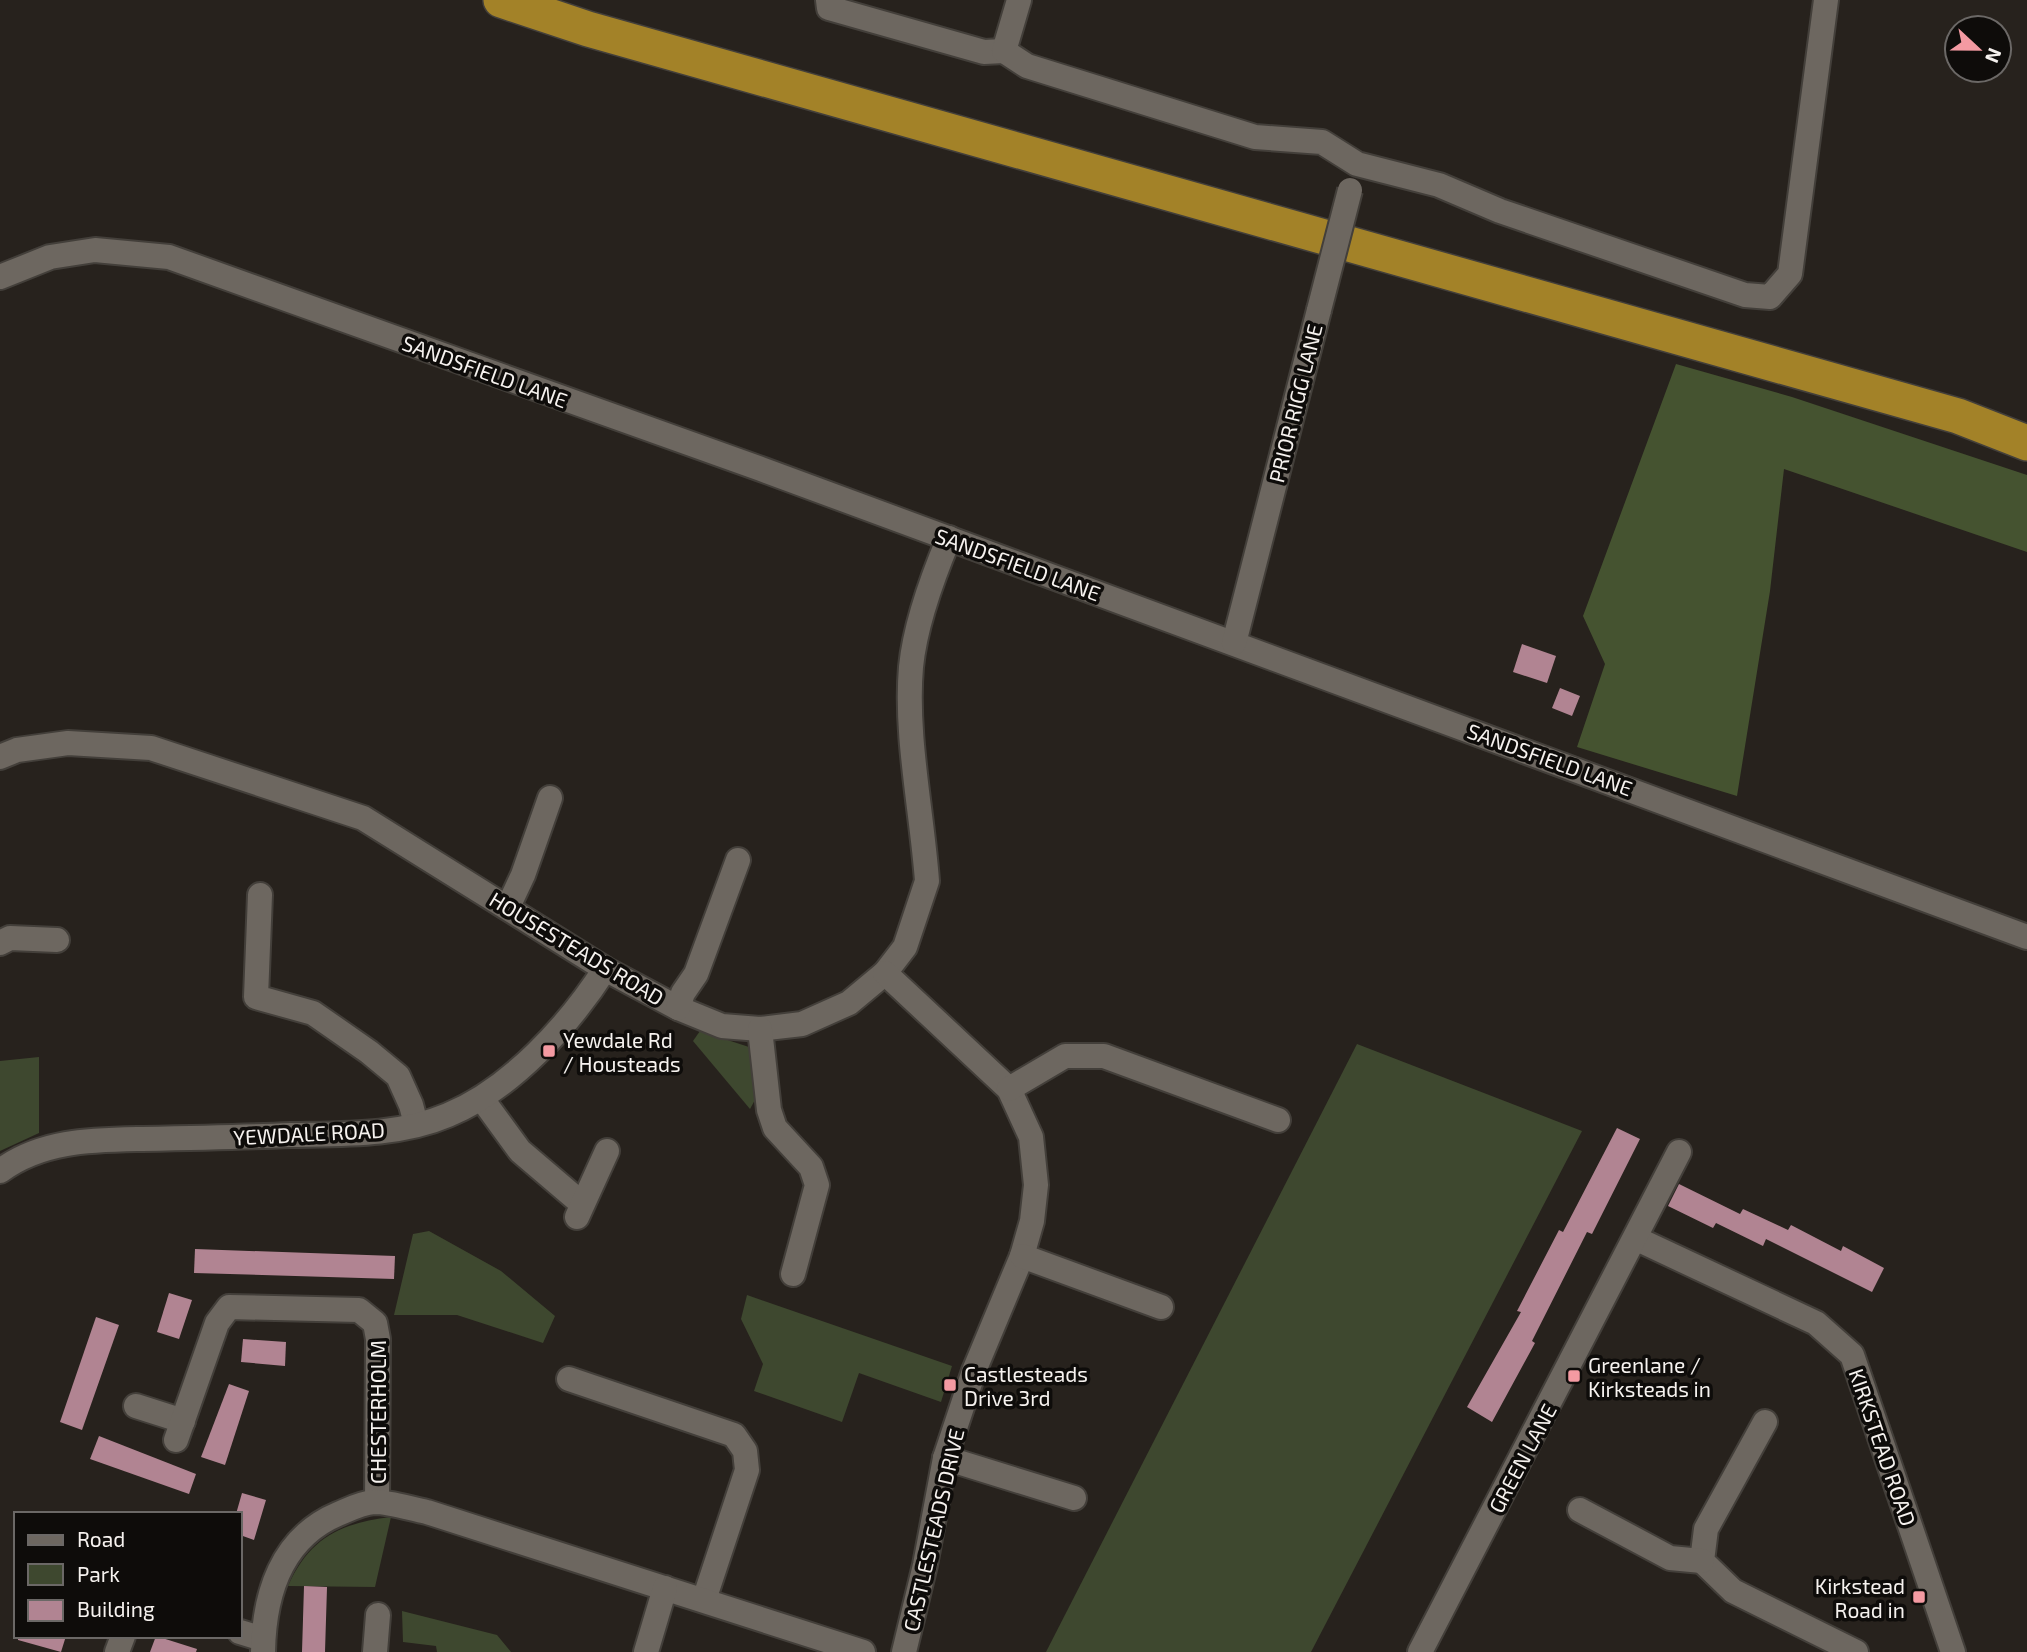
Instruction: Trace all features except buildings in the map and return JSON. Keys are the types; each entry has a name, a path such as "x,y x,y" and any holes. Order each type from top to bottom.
{"highway":[{"path":"501,0 588,29 1958,416 2027,443"}],"street":[{"path":"828,0 829,8 984,52 1004,51 1027,66 1255,137 1322,142 1357,164 1439,186 1500,211 1745,295 1770,297 1790,274 1826,0"},
{"path":"1004,51 1019,0"},
{"name":"PRIOR RIGG LANE","path":"1234,643 1357,164"},
{"name":"SANDSFIELD LANE","path":"0,277 50,257 95,250 169,257 949,538 2027,937"},
{"name":"HOUSESTEADS ROAD","path":"0,757 17,750 68,743 151,748 363,818 605,969 678,1008 722,1027 760,1029 802,1024 849,1003 885,973 905,947 927,881 914,762 911,666 927,599 949,538"},
{"path":"508,907 523,875 550,797"},
{"path":"678,1008 683,993 696,974 738,860"},
{"path":"260,895 257,997 313,1013 369,1052 398,1076 416,1124"},
{"path":"0,943 10,938 57,940"},
{"name":"YEWDALE ROAD","path":"0,1171 16,1159 71,1141 365,1134 446,1116 482,1099 550,1040 582,1004 605,969"},
{"name":"CASTLESTEADS DRIVE","path":"885,973 1009,1090 1031,1137 1036,1185 1032,1221 1022,1256 974,1370 945,1458 925,1565 904,1652"},
{"path":"760,1029 769,1110 775,1128 811,1167 817,1185 793,1274"},
{"path":"1009,1090 1065,1056 1104,1056 1278,1120"},
{"path":"482,1099 520,1151 579,1210 607,1151"},
{"name":"GREEN LANE","path":"1420,1652 1637,1238 1679,1152"},
{"name":"KIRKSTEAD ROAD","path":"1637,1238 1816,1323 1852,1355 1946,1650"},
{"path":"1022,1256 1161,1307"},
{"name":"CHESTERHOLM","path":"136,1406 180,1430 217,1323 229,1307 359,1310 375,1323 378,1339 377,1502"},
{"path":"569,1379 734,1435 745,1451 747,1470 704,1600"},
{"path":"1702,1561 1706,1529 1765,1422"},
{"path":"945,1458 1074,1498"},
{"name":"CHESTERHOLM","path":"255,1641 285,1557 328,1518 363,1503 377,1502 427,1512 863,1652"},
{"path":"1580,1510 1670,1558 1702,1561 1733,1591 1856,1652"},
{"path":"646,1652 665,1588"},
{"path":"376,1652 378,1615"}],"green space":[{"path":"1676,364 1792,397 2027,475 2027,552 1784,469 1770,591 1737,796 1577,747 1605,664 1583,616"},
{"path":"700,1031 749,1047 756,1098 750,1109 693,1041"},
{"path":"1357,1044 1582,1131 1311,1652 1046,1652"},
{"path":"39,1057 39,1133 0,1151 0,1061"},
{"path":"429,1231 501,1271 555,1316 543,1343 457,1315 394,1315 413,1234"},
{"path":"747,1295 952,1366 941,1402 859,1373 842,1422 754,1391 763,1364 741,1319"},
{"path":"391,1517 375,1587 288,1586 306,1556 329,1536 357,1524"},
{"path":"402,1611 497,1635 511,1652 437,1652 436,1646 403,1642"}],"place":[{"name":"Yewdale Rd / Housteads","path":"549,1051"},
{"name":"Greenlane / Kirksteads in","path":"1574,1376"},
{"name":"Castlesteads Drive 3rd","path":"950,1385"},
{"name":"Kirkstead Road in","path":"1919,1597"}]}
